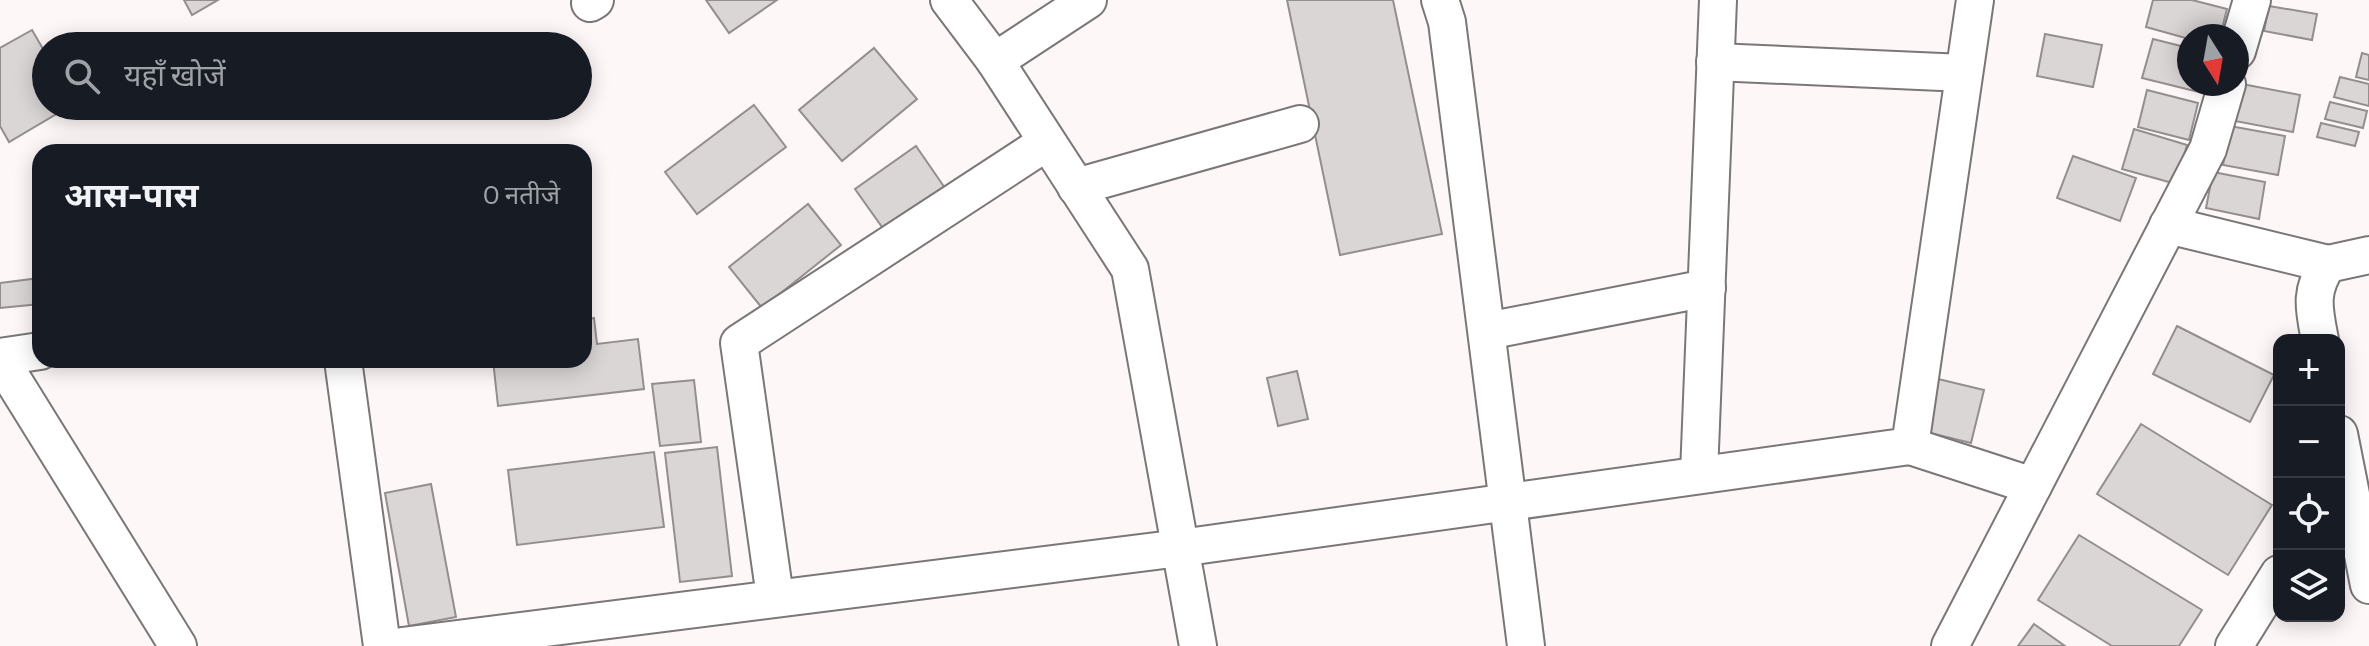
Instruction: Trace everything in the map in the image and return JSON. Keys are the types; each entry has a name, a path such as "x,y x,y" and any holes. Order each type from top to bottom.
{"street":[{"path":"949,0 995,61 1130,269 1198,646"},
{"path":"995,61 1088,0"},
{"path":"1440,0 1447,22 1526,646"},
{"path":"1699,474 1718,0"},
{"path":"1910,446 1975,0"},
{"path":"2245,24 2252,0"},
{"path":"1715,62 1964,73"},
{"path":"1950,646 2208,149 2223,96"},
{"path":"1076,187 1300,124"},
{"path":"775,597 739,343 1047,142"},
{"path":"2168,225 2328,264 2369,255"},
{"path":"2319,334 2314,309 2316,281 2328,264"},
{"path":"1487,331 1707,288"},
{"path":"32,352 0,358 178,646"},
{"path":"344,368 382,646"},
{"path":"402,646 1180,548 1910,446 2033,486"},
{"path":"2344,478 2360,566"},
{"path":"2234,646 2273,584"}],"building":[{"path":"184,0 218,0 192,15"},
{"path":"706,0 777,0 729,33"},
{"path":"1287,0 1393,0 1442,234 1340,255"},
{"path":"2153,0 2192,0 2227,9 2223,24 2177,24 2177,36 2146,27"},
{"path":"2269,6 2317,14 2312,40 2264,31"},
{"path":"32,30 32,120 46,120 9,142 0,126 0,48"},
{"path":"2045,34 2102,45 2093,87 2037,76"},
{"path":"2153,39 2177,45 2177,87 2142,78"},
{"path":"874,48 917,99 842,161 799,110"},
{"path":"2362,53 2369,55 2369,80 2356,77"},
{"path":"2340,77 2369,84 2369,106 2334,97"},
{"path":"2249,85 2300,95 2293,132 2235,121 2240,96 2249,96"},
{"path":"2147,90 2198,103 2189,140 2138,127"},
{"path":"2330,102 2367,111 2363,128 2325,119"},
{"path":"754,105 786,147 697,214 665,172"},
{"path":"2321,123 2359,132 2355,146 2317,137"},
{"path":"2230,126 2285,136 2278,175 2223,165"},
{"path":"2134,129 2187,145 2176,184 2122,169"},
{"path":"916,146 947,191 887,234 855,189"},
{"path":"2073,156 2136,178 2120,221 2057,198"},
{"path":"2213,172 2265,182 2259,219 2206,208"},
{"path":"808,204 841,245 762,308 729,267"},
{"path":"32,279 32,305 0,308 0,283"},
{"path":"592,318 597,344 638,339 644,389 498,406 494,368 592,368"},
{"path":"2177,326 2273,377 2250,422 2153,374"},
{"path":"1297,371 1308,419 1278,426 1267,378"},
{"path":"1934,378 1984,390 1971,443 1922,431"},
{"path":"694,380 701,442 660,446 652,384"},
{"path":"2141,424 2272,505 2228,575 2097,494"},
{"path":"717,447 732,576 680,582 665,453"},
{"path":"654,452 664,527 517,545 508,470"},
{"path":"431,484 456,617 409,626 385,493"},
{"path":"2079,535 2202,610 2179,646 2112,646 2038,600"},
{"path":"2034,624 2065,646 2018,646"}]}
